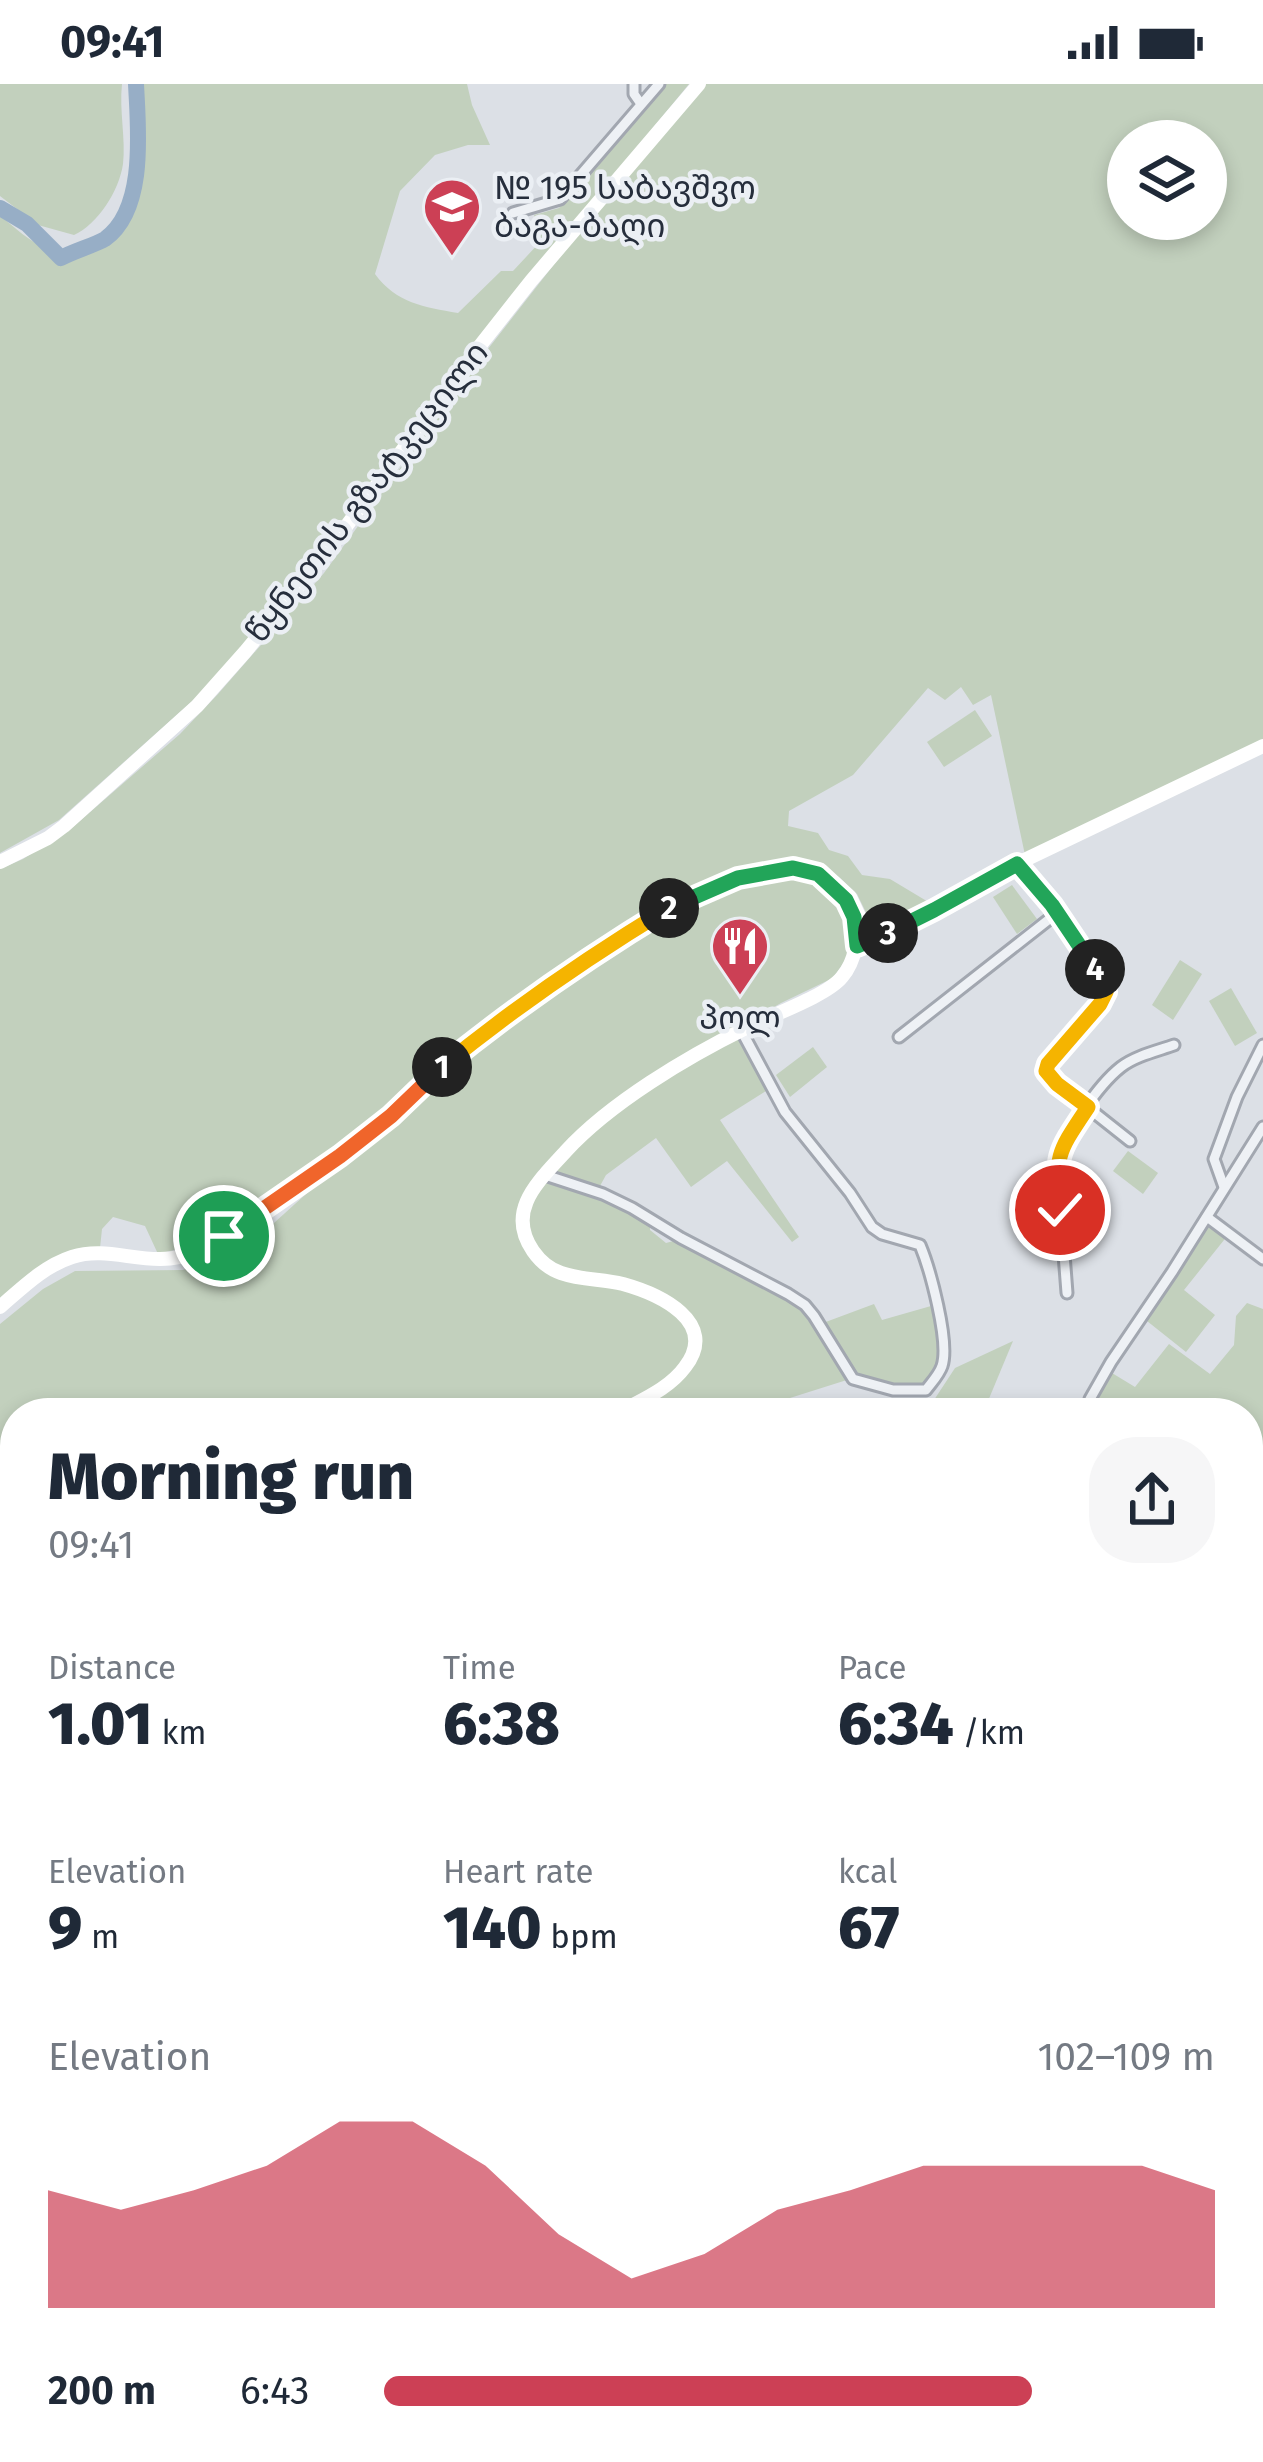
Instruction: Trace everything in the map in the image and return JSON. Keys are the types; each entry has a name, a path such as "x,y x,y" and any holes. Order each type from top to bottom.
{"main road":[{"name":"წყნეთის გზატკეცილი","path":"0,862 64,826 209,693 325,555 531,281 699,84"},
{"path":"857,946 1263,746"},
{"path":"0,1306 38,1274 73,1257 100,1254 162,1261 196,1252 340,1156 438,1070 625,934 738,878 793,868 818,874 846,900 854,917 857,946 842,977 686,1060 603,1117 544,1175 521,1215 524,1237 538,1259 554,1271 652,1294 690,1321 695,1349 687,1365 643,1398"}],"street":[{"path":"634,84 641,104"},
{"path":"513,213 560,199 659,84"},
{"path":"1017,864 1058,914 1106,992 1046,1071 1130,1141"},
{"path":"899,1037 1058,914"},
{"path":"544,1175 632,1208 805,1305 853,1378 893,1390 926,1390 941,1369 944,1347 933,1275 920,1245 872,1227 794,1125 741,1030"},
{"path":"1224,1187 1214,1159 1263,1045"},
{"path":"1067,1293 1057,1163 1065,1142 1120,1068 1174,1046"},
{"path":"1091,1398 1263,1127"},
{"path":"1207,1216 1263,1259"}],"green space":[{"path":"0,84 122,84 121,174 99,215 74,235 38,225 0,196"},
{"path":"142,84 467,84 490,145 468,145 435,155 400,191 375,274 402,298 458,313 501,271 513,271 540,242 534,215 559,208 666,84 689,84 493,323 300,579 208,687 59,820 0,853 0,216 34,242 62,251 89,248 113,234 131,212 141,185"},
{"path":"706,84 1263,84 1263,742 1025,855 991,695 973,705 961,687 945,700 928,688 853,775 789,811 788,826 818,833 829,850 848,856 862,875 890,879 935,906 875,931 857,894 839,877 820,867 787,861 759,864 673,900 226,1227 186,1247 158,1254 145,1226 113,1217 102,1229 100,1248 47,1264 0,1298 0,869 74,826 180,734 218,694 324,573 466,377"},
{"path":"975,710 992,736 944,767 927,742"},
{"path":"793,878 819,886 842,905 853,929 853,949 833,978 670,1067 603,1117 741,1030 766,1091 720,1120 799,1237 792,1242 727,1161 691,1187 656,1138 606,1175 595,1195 650,1222 650,1230 666,1243 677,1240 799,1307 850,1379 790,1398 0,1398 0,1324 43,1289 75,1271 183,1270 236,1249 264,1232 448,1074 579,972 653,922 701,898 755,880"},
{"path":"1012,885 1037,919 1017,934 993,897"},
{"path":"1180,960 1202,974 1173,1020 1152,1005"},
{"path":"1231,988 1257,1033 1235,1046 1209,1001"},
{"path":"813,1047 827,1067 790,1097 776,1075"},
{"path":"1128,1151 1158,1173 1143,1194 1113,1171"},
{"path":"1210,1222 1228,1235 1184,1290 1215,1315 1186,1352 1147,1321"},
{"path":"1247,1303 1263,1309 1263,1398 1100,1398 1112,1373 1135,1387 1169,1344 1210,1374 1234,1345 1236,1316"},
{"path":"874,1304 882,1320 931,1306 938,1350 932,1376 924,1384 891,1385 855,1372 823,1323"},
{"path":"1013,1341 989,1398 935,1398 955,1368"}],"waterway":[{"path":"0,208 27,224 61,258 105,239 118,226 134,188 136,84"}],"place":[{"name":"№ 195 საბავშვო ბაგა-ბაღი","path":"452,258"},
{"name":"პოლ","path":"740,997"}],"route":[{"path":"224,1236 340,1156 477,1038 625,934 706,890 738,878 793,868 818,874 846,900 854,917 857,946 1017,864 1052,905 1106,992 1046,1071 1088,1107 1058,1157 1060,1210"}]}
